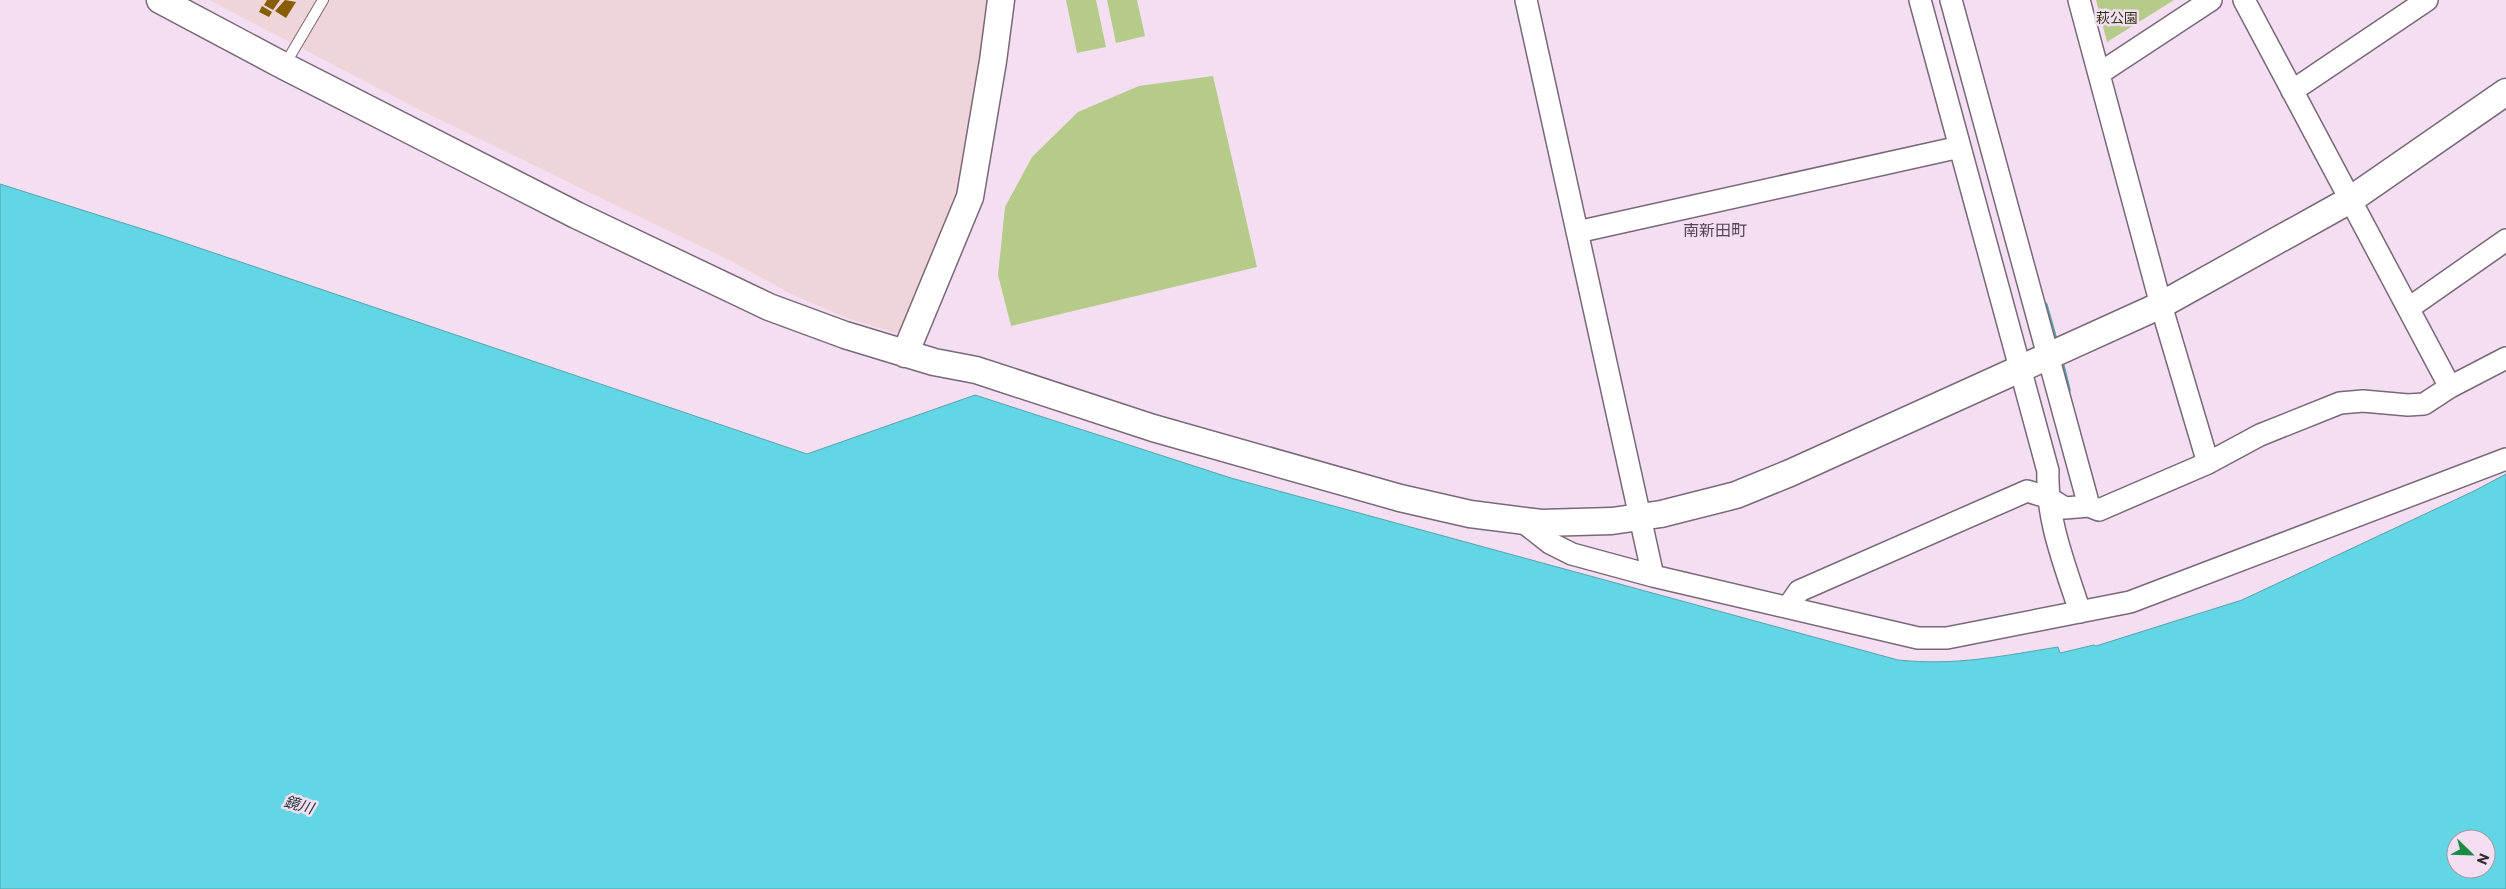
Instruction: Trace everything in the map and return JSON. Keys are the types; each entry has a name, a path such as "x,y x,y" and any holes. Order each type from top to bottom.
{"street":[{"path":"160,0 284,66 576,215 769,307 845,336 905,354 976,370 1153,428 1400,498 1470,514 1541,523 1612,521 1640,517 1703,505 1736,495 2048,356 2161,305 2350,200 2506,92"},
{"path":"905,354 970,197 993,61 1001,0"},
{"path":"1526,0 1653,576"},
{"path":"1920,0 2048,471 2047,497 2052,522 2080,612"},
{"path":"1950,0 2090,506"},
{"path":"2079,0 2161,305 2208,463"},
{"path":"2100,73 2211,0"},
{"path":"2244,0 2450,387"},
{"path":"2292,91 2427,0"},
{"path":"1577,232 1960,147"},
{"path":"2409,308 2506,240"},
{"path":"1788,607 1799,591 2027,491 2047,497 2065,508 2090,506 2099,510 2208,463 2260,435 2340,403 2364,401 2408,405 2424,404 2450,387 2506,358"},
{"path":"1522,521 1550,543 1572,554 1653,576 1918,638 1947,638 2130,602 2506,459"}],"lane":[{"path":"284,66 323,0"}],"shaded area":[{"path":"209,0 992,0 961,189 905,329 895,333 847,318 789,293 731,261 420,110"}],"green space":[{"path":"1066,0 1096,0 1106,47 1077,53"},
{"path":"1107,0 1137,0 1145,36 1116,43"},
{"name":"萩公園","path":"2096,0 2174,0 2107,42"},
{"path":"1213,76 1257,267 1011,326 998,275 1005,207 1032,157 1078,112 1139,86"}],"water":[{"name":"鏡川","path":"0,184 161,235 807,454 975,395 1231,478 1898,660 1919,662 1960,661 2058,647 2060,653 2096,646 2242,600 2474,491 2506,474 2506,889 0,889"}],"building":[{"path":"267,0 280,0 273,10 264,5"},
{"path":"285,0 296,2 286,18 275,11"},
{"path":"262,6 272,12 269,17 259,12"}],"waterway":[{"path":"2045,305 2056,344"},
{"path":"2060,358 2068,390"}],"district":[{"name":"南新田町","path":"1715,229"}]}
